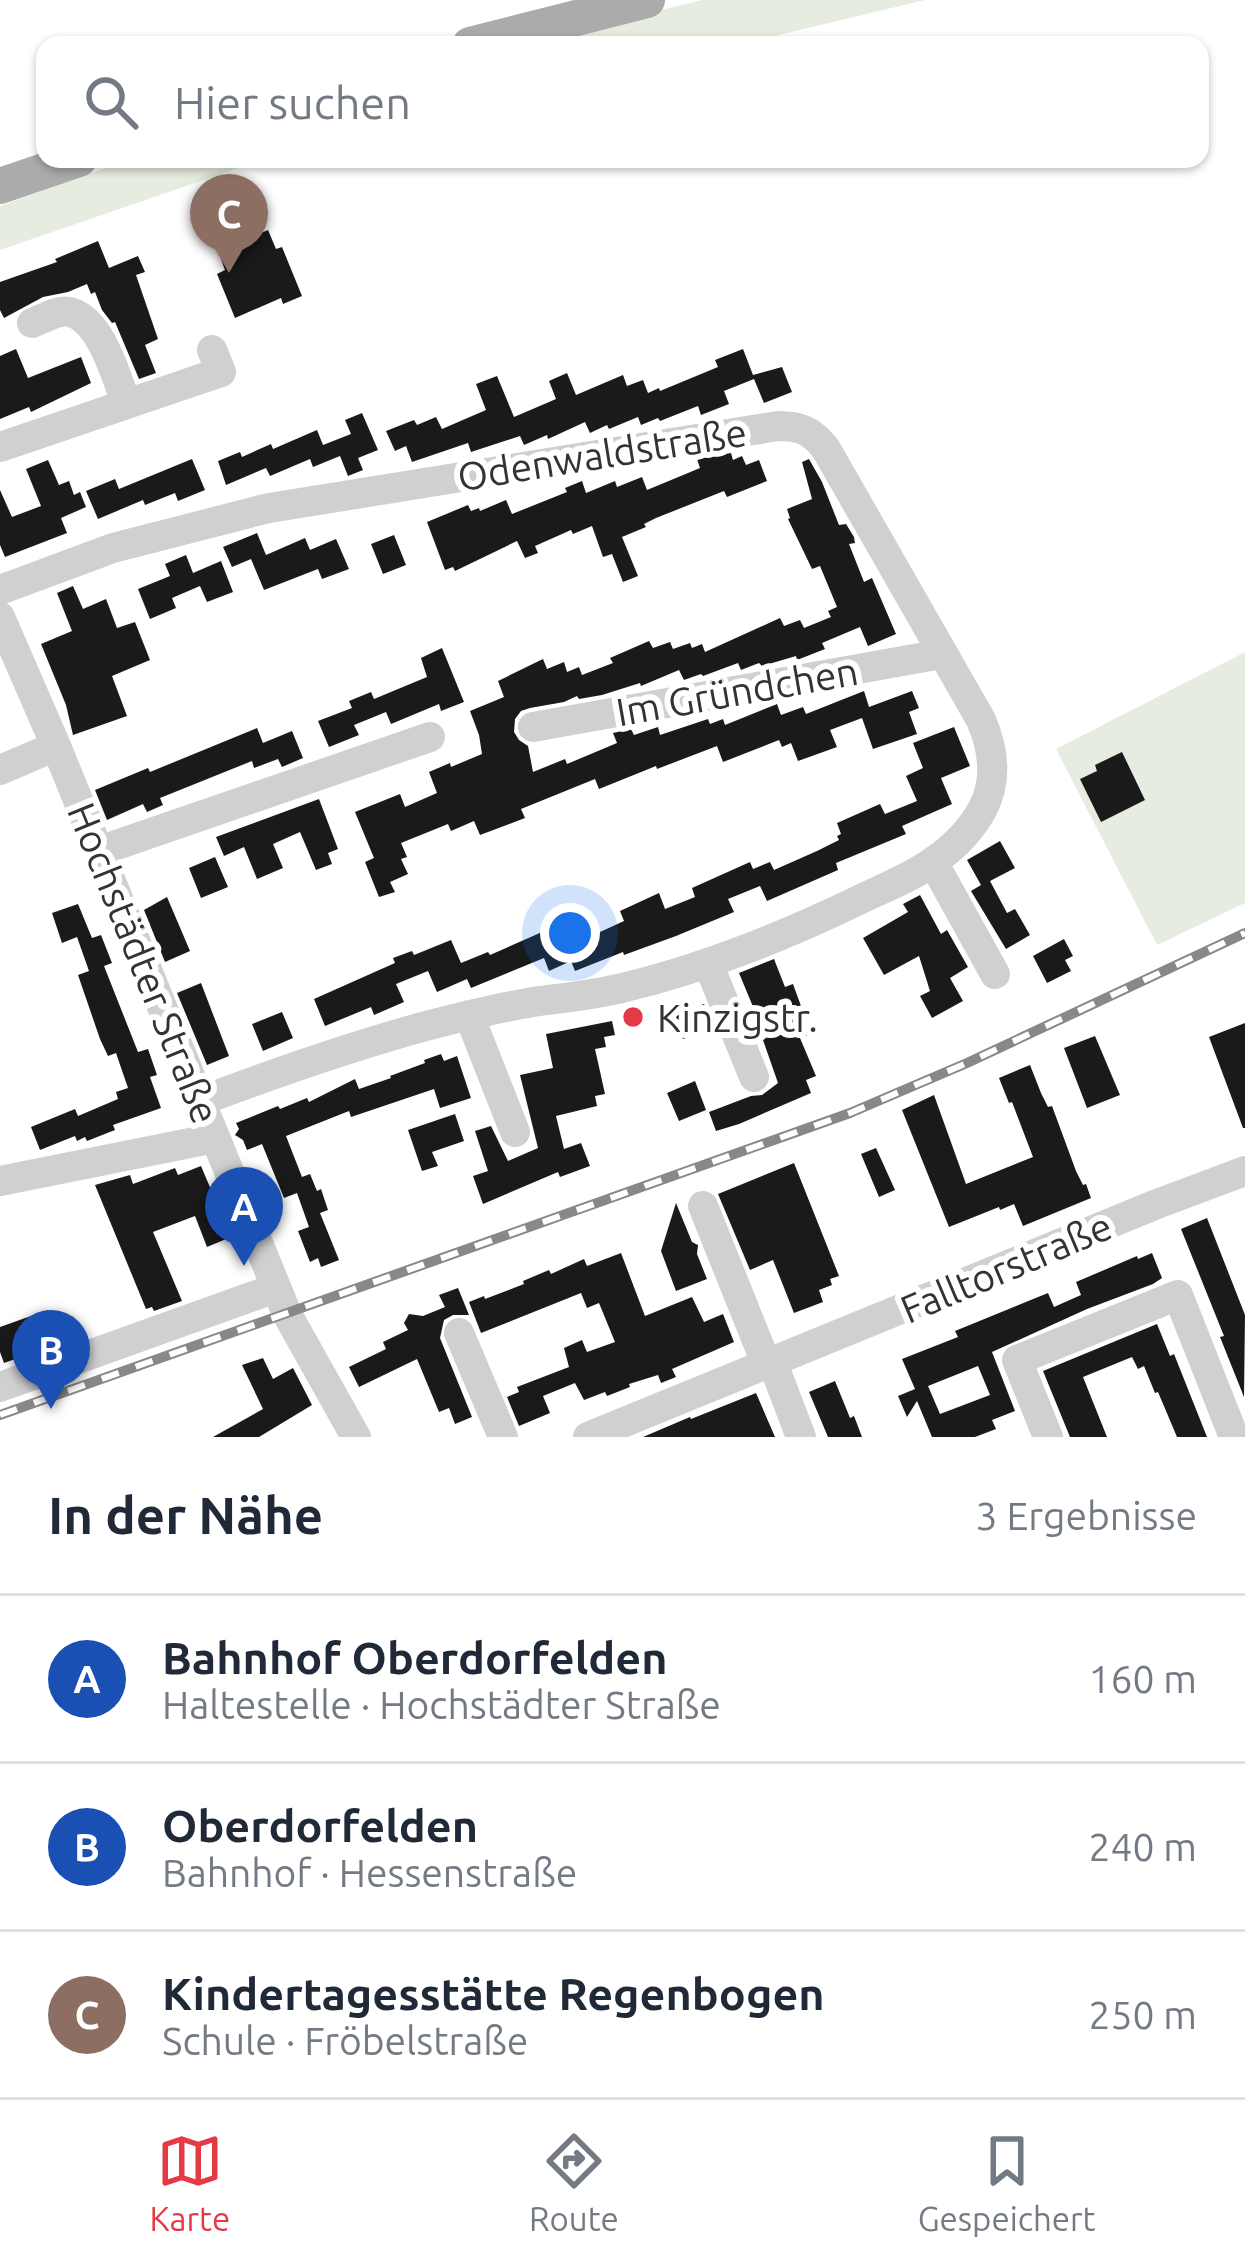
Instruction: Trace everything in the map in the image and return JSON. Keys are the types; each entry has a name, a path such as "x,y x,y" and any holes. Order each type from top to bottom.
{"main road":[{"path":"505,36 647,0"},
{"path":"0,186 53,168"}],"street":[{"path":"32,323 62,312 76,316 100,339 126,403"},
{"path":"0,447 221,372 212,350"},
{"name":"Odenwaldstraße","path":"0,590 113,548 269,508 778,426 806,429 826,448 988,737 993,773 983,808 965,834 933,862"},
{"name":"Hochstädter Straße","path":"0,617 276,1288 356,1437"},
{"name":"Im Gründchen","path":"533,728 942,654"},
{"path":"99,851 430,737"},
{"path":"0,770 56,746"},
{"path":"201,1101 341,1051 469,1016 600,993 708,963 830,914 933,862 994,974"},
{"path":"708,963 754,1077"},
{"path":"469,1016 515,1132"},
{"path":"0,1180 215,1138"},
{"name":"Falltorstraße","path":"588,1437 1245,1171"},
{"path":"703,1206 802,1437"},
{"path":"0,1387 276,1288"},
{"path":"1048,1437 1017,1360 1178,1295 1234,1437"},
{"path":"460,1333 503,1437"}],"shaded area":[{"path":"702,0 925,0 775,36 555,36"},
{"path":"105,168 239,168 0,250 0,206"},
{"path":"1245,652 1245,903 1157,945 1056,749"}],"building":[{"path":"268,230 276,249 282,247 302,296 283,304 281,298 235,318 217,274 225,270 218,251"},
{"path":"98,241 109,268 138,256 145,272 136,275 158,339 145,345 156,373 139,379 115,322 87,284 43,297 4,318 0,310 0,282"},
{"path":"16,349 28,378 81,357 91,383 31,412 29,407 0,419 0,356"},
{"path":"743,349 753,375 782,367 792,392 764,403 754,379 724,391 729,404 701,415 698,406 660,421 641,425 638,417 590,433 585,422 524,445 520,436 471,452 468,443 412,462 406,446 395,451 386,431 436,417 442,429 486,410 476,384 497,376 514,417 556,399 549,381 567,373 576,395 623,375 627,386 643,380 648,393 718,367 715,360"},
{"path":"362,413 378,450 358,458 363,470 348,476 340,456 313,467 310,459 270,476 266,468 226,485 218,461 271,444 273,449 317,430 323,445 351,434 345,420"},
{"path":"731,453 733,460 742,456 746,465 759,460 767,481 727,497 724,491 622,537 638,576 623,582 612,554 603,557 592,526 535,546 538,553 525,558 517,541 455,571 453,567 445,570 427,522 468,505 471,511 480,511 506,500 512,514 582,481 586,493 642,477 647,490 700,468 697,459"},
{"path":"192,459 205,490 178,501 175,493 145,505 143,500 98,519 86,491 115,479 119,489"},
{"path":"809,459 839,525 846,524 854,537 855,543 849,544 864,582 872,578 896,634 868,646 860,627 797,660 796,656 741,670 738,663 684,680 679,670 641,686 530,708 515,719 514,732 528,746 533,772 617,743 613,733 631,729 634,735 658,727 660,735 708,719 710,724 723,719 725,725 777,704 781,715 803,707 806,714 864,691 869,707 912,691 919,708 909,712 917,734 873,749 862,718 830,730 837,747 798,761 791,743 782,747 779,740 723,762 717,746 599,789 595,779 521,809 525,818 480,835 474,821 451,831 448,824 401,843 408,874 390,882 395,892 379,897 365,862 374,858 355,812 400,794 405,807 437,793 429,772 482,754 470,711 504,697 498,681 543,659 547,669 564,662 567,672 579,667 582,675 649,641 653,648 670,642 673,649 702,644 705,652 780,618 784,626 800,620 804,628 831,617 828,611 837,607 820,566 812,569 788,519 787,509 812,499 802,462"},
{"path":"48,460 59,485 69,481 86,507 61,518 67,533 5,557 0,545 0,490 12,517 41,506 26,469"},
{"path":"257,533 266,555 305,538 310,550 336,539 349,569 322,579 318,569 264,590 251,559 232,567 223,547"},
{"path":"394,535 406,565 383,574 371,544"},
{"path":"186,555 193,573 221,561 233,592 207,602 200,586 172,598 176,608 150,619 138,589 170,576 165,564"},
{"path":"73,586 83,609 106,599 117,628 135,622 150,660 112,676 127,716 73,735 41,644 72,631 57,593"},
{"path":"442,648 464,702 441,711 439,704 391,724 386,712 354,725 359,735 329,747 318,721 352,708 349,701 371,692 374,699 427,677 421,658"},
{"path":"954,727 970,766 941,778 952,804 902,826 906,834 836,863 838,870 767,901 760,886 728,899 734,912 575,971 571,961 549,971 544,958 471,988 467,979 437,992 428,971 396,984 404,1002 374,1015 371,1007 325,1026 314,999 412,951 414,955 451,940 461,963 567,921 576,943 624,921 620,911 659,893 665,909 695,897 692,888 750,862 753,869 770,862 774,870 817,851 839,840 837,823 880,804 885,814 917,801 906,776 923,768 913,743"},
{"path":"257,728 263,743 292,731 303,758 282,767 278,759 254,768 252,761 160,798 163,805 147,812 143,804 107,820 95,790"},
{"path":"1122,752 1145,800 1101,822 1080,779 1097,771 1095,765"},
{"path":"319,799 338,849 328,853 332,864 316,870 300,832 273,844 283,868 257,879 244,847 224,856 216,837"},
{"path":"1000,841 1015,868 990,881 1007,913 1015,909 1030,935 1006,949 971,891 981,885 967,860"},
{"path":"215,857 228,887 201,898 189,868"},
{"path":"920,895 941,934 947,930 968,967 950,978 963,1001 932,1018 920,996 930,991 919,956 884,975 863,938 908,912 903,904"},
{"path":"167,897 190,951 165,962 144,910"},
{"path":"78,904 92,938 101,935 112,963 104,966 138,1052 148,1049 157,1075 150,1077 161,1108 113,1125 115,1130 87,1141 85,1137 77,1141 75,1136 40,1150 31,1127 75,1109 78,1116 118,1099 116,1092 128,1088 116,1053 108,1056 100,1039 78,975 89,971 77,937 62,943 52,913"},
{"path":"1064,939 1073,956 1065,960 1071,971 1047,983 1033,956"},
{"path":"774,959 785,987 793,984 801,1006 796,1008 808,1035 800,1038 816,1076 806,1080 811,1093 716,1131 709,1112 762,1095 778,1083 766,1038 739,973"},
{"path":"201,983 229,1056 207,1065 177,993"},
{"path":"704,1004 713,1027 683,1039 674,1016"},
{"path":"282,1012 293,1038 263,1051 252,1024"},
{"path":"612,1021 615,1035 604,1037 606,1047 595,1049 605,1094 595,1096 597,1106 556,1116 564,1149 581,1143 590,1166 560,1177 558,1172 483,1204 473,1176 488,1171 475,1131 491,1126 508,1161 538,1148 520,1075 553,1068 546,1034"},
{"path":"1245,1023 1245,1128 1243,1128 1209,1037"},
{"path":"1095,1036 1120,1095 1087,1108 1064,1048"},
{"path":"441,1054 444,1061 457,1056 471,1098 440,1108 434,1089 351,1117 349,1111 286,1136 302,1177 310,1174 317,1191 321,1189 328,1210 320,1213 339,1260 321,1267 318,1258 310,1262 298,1231 309,1227 297,1193 284,1198 262,1144 247,1150 235,1135 236,1123 278,1106 307,1098 309,1102 355,1079 359,1089"},
{"path":"1030,1065 1091,1198 1023,1226 1014,1204 949,1227 902,1110 934,1095 966,1184 1033,1157 999,1078"},
{"path":"695,1081 706,1110 679,1121 667,1093"},
{"path":"455,1114 464,1141 432,1152 438,1166 422,1171 408,1130"},
{"path":"876,1148 895,1190 879,1197 861,1154"},
{"path":"794,1163 839,1276 819,1290 823,1302 794,1313 773,1260 750,1270 718,1194"},
{"path":"201,1166 231,1237 207,1247 195,1216 153,1232 182,1301 154,1311 146,1309 95,1185 130,1175 133,1184 175,1168 178,1175"},
{"path":"676,1203 692,1242 698,1245 707,1279 676,1291 661,1251"},
{"path":"1207,1218 1245,1315 1244,1397 1181,1229"},
{"path":"621,1253 645,1316 692,1297 704,1322 723,1314 734,1342 672,1369 676,1377 661,1383 658,1375 584,1400 575,1383 543,1396 550,1413 519,1426 507,1397 519,1392 517,1387 569,1367 564,1348 582,1340 587,1352 615,1342 599,1303 587,1308 581,1293 481,1333 469,1302 524,1284 549,1270 551,1274 584,1259 587,1266"},
{"path":"1152,1253 1162,1278 992,1352 1015,1411 992,1420 996,1429 975,1437 932,1437 917,1401 907,1417 898,1396 915,1389 902,1359 958,1337 955,1331 1048,1293 1054,1307 1081,1295 1076,1282","holes":["978,1366 990,1395 940,1414 928,1386"]},
{"path":"458,1288 469,1315 444,1320 440,1338 472,1417 455,1424 449,1408 439,1412 417,1359 359,1387 349,1367 386,1349 383,1342 408,1330 404,1323 409,1314 423,1316 445,1307 439,1295"},
{"path":"48,1310 60,1343 4,1363 0,1327"},
{"path":"1157,1324 1207,1437 1177,1437 1144,1366 1138,1369 1132,1357 1083,1377 1107,1437 1070,1437 1043,1371"},
{"path":"263,1358 273,1379 293,1368 312,1405 259,1437 213,1437 263,1409 242,1365"},
{"path":"835,1381 862,1437 828,1437 809,1392"},
{"path":"756,1393 775,1437 643,1437 690,1417"}],"railway":[{"path":"0,1415 850,1113 1245,933"}],"place":[{"name":"Kindertagesstätte Regenbogen","path":"229,273"},
{"name":"Kinzigstr.","path":"633,1017"},
{"name":"Bahnhof Oberdorfelden","path":"244,1266"},
{"name":"Oberdorfelden","path":"51,1409"}]}
